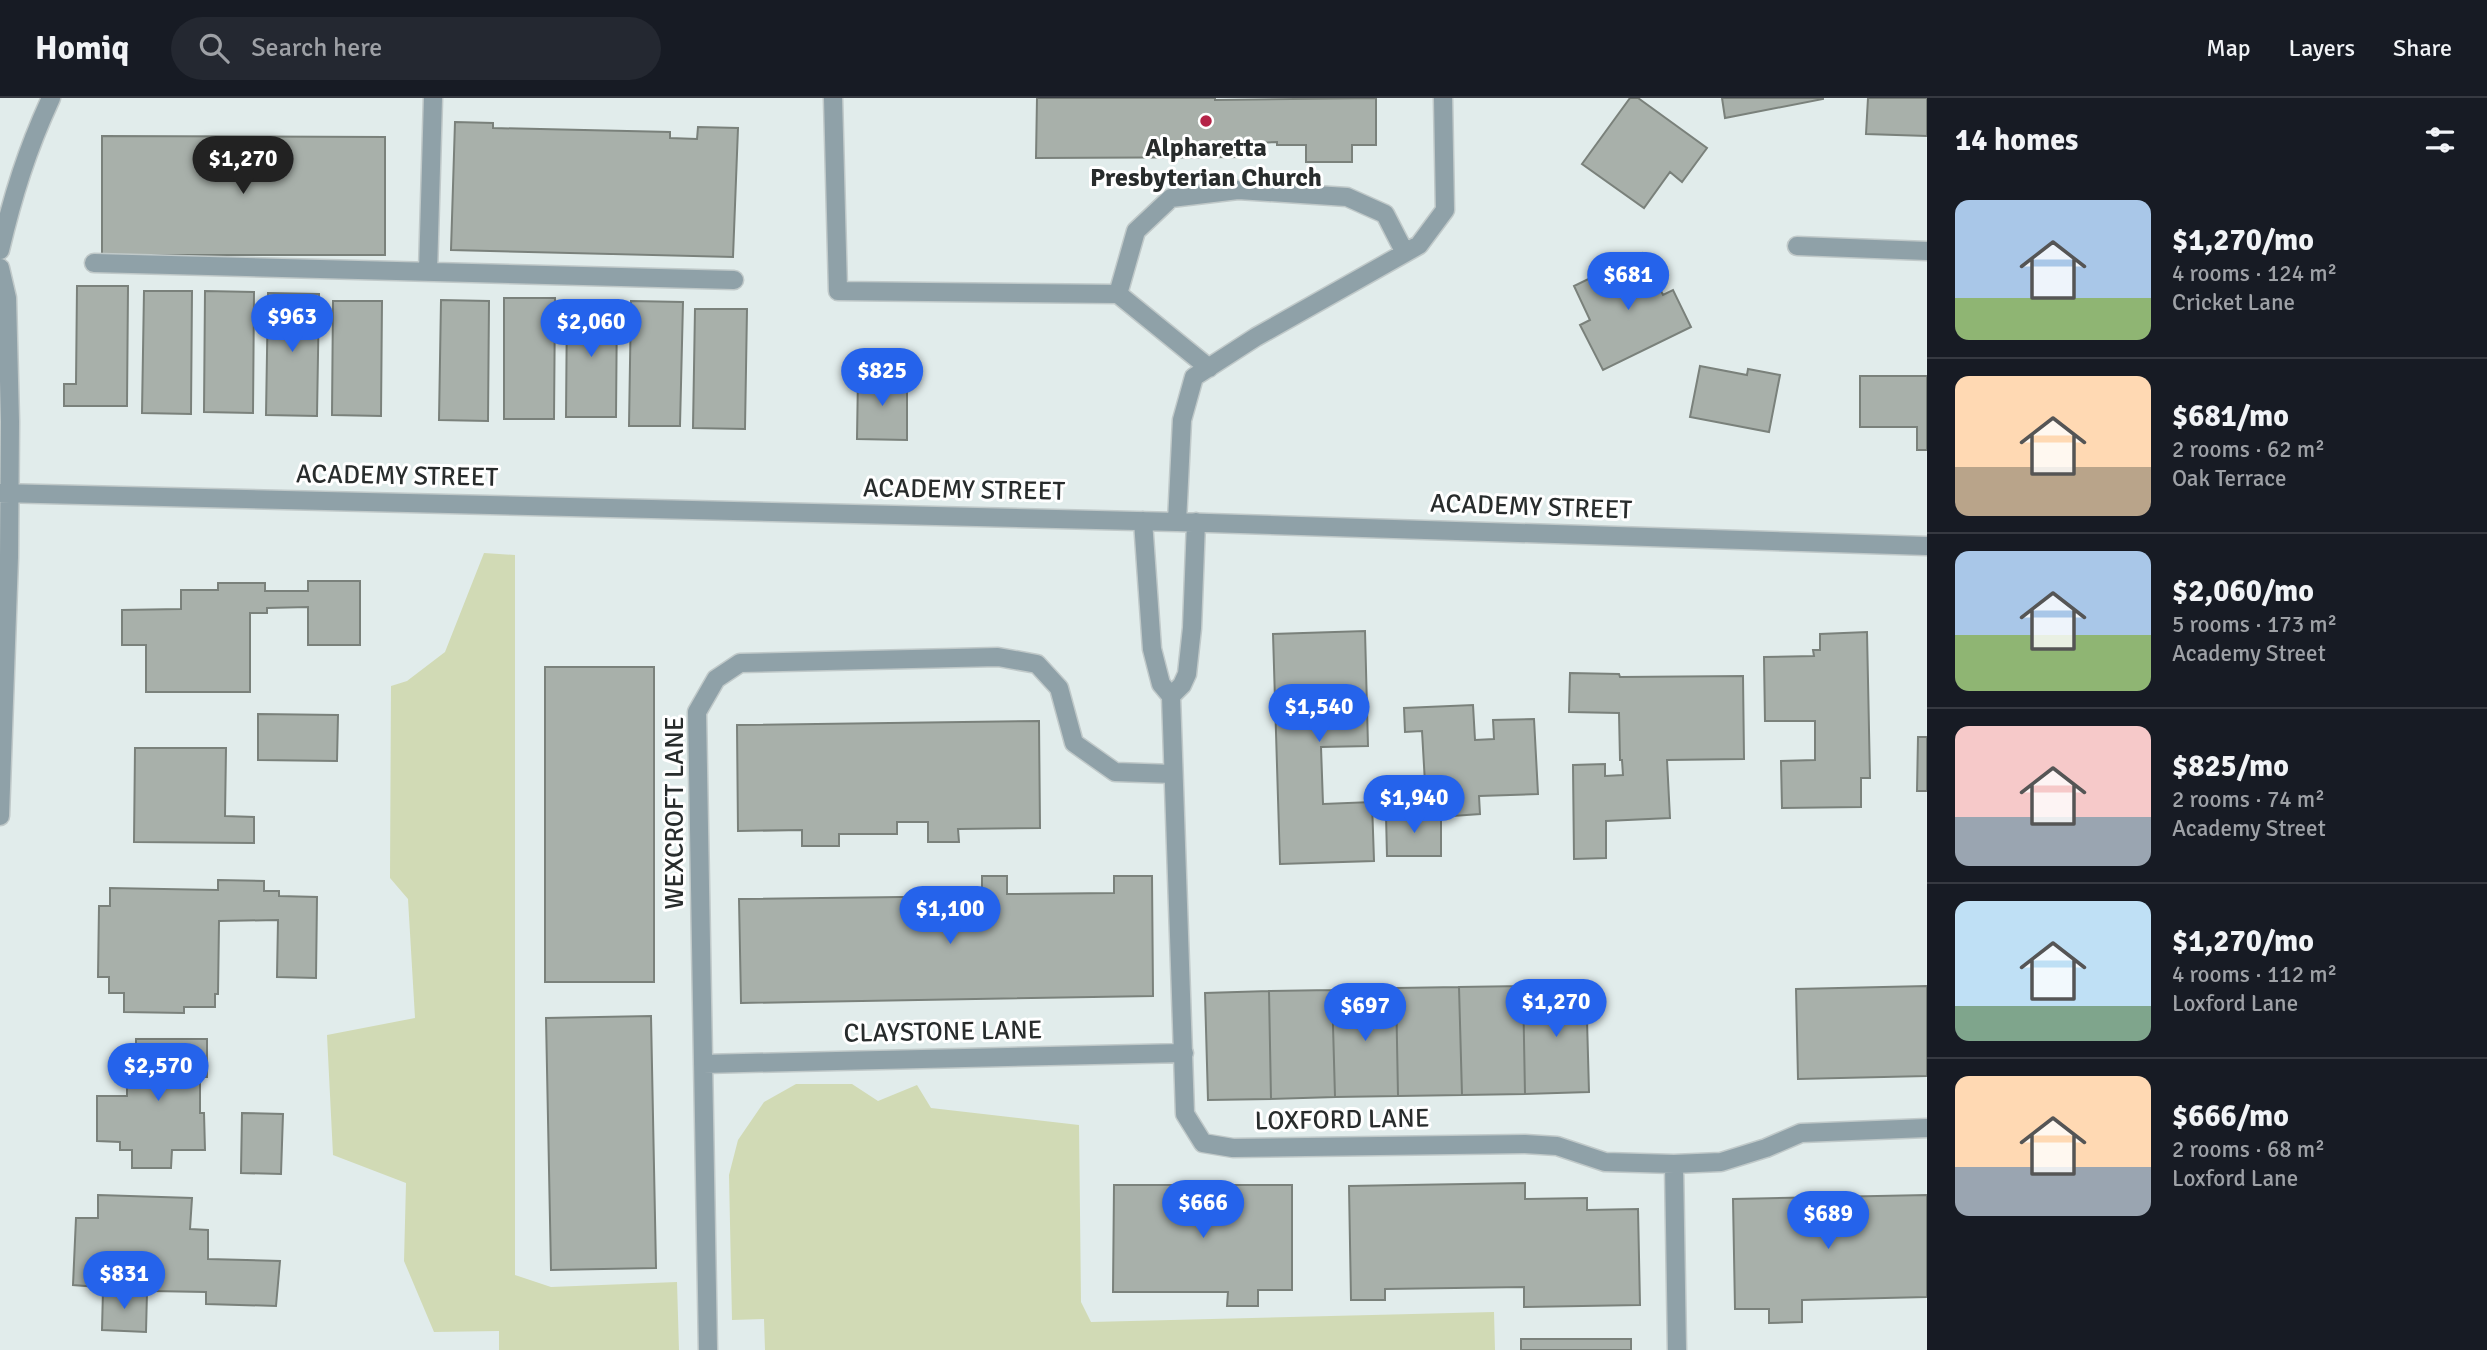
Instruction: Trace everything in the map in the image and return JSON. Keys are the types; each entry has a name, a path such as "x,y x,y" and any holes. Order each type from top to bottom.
{"street":[{"path":"0,250 29,145 51,98"},
{"path":"428,272 433,98"},
{"path":"833,98 838,291 1118,294 1209,368"},
{"path":"1177,522 1182,420 1194,377 1256,337 1419,245 1445,210 1443,98"},
{"path":"1118,294 1136,231 1171,198 1238,190 1347,197 1385,214 1405,253"},
{"path":"1797,246 1927,251"},
{"path":"93,263 734,280"},
{"path":"0,268 7,298 10,422 5,493 0,816"},
{"name":"ACADEMY STREET","path":"5,493 1143,521 1927,546"},
{"path":"1143,521 1152,649 1161,684 1171,696 1182,685 1187,674 1192,628 1196,523"},
{"name":"WEXCROFT LANE","path":"709,1350 697,712 716,679 740,663 998,657 1037,664 1059,688 1074,743 1115,772 1173,774"},
{"name":"LOXFORD LANE","path":"1171,696 1185,1114 1203,1143 1233,1148 1525,1143 1556,1146 1605,1162 1674,1164 1721,1162 1766,1148 1801,1133 1927,1128"},
{"name":"CLAYSTONE LANE","path":"703,1064 1184,1053"},
{"path":"1674,1164 1677,1350"}],"green space":[{"path":"484,553 515,555 515,1275 551,1287 677,1282 679,1350 499,1350 499,1331 434,1332 404,1261 406,1183 333,1155 327,1035 415,1018 408,899 390,878 391,686 407,681 445,652"},
{"path":"796,1084 852,1084 878,1101 917,1085 931,1108 1079,1125 1081,1302 1091,1322 1494,1312 1495,1350 765,1350 764,1319 732,1320 729,1175 738,1140 764,1102"}],"building":[{"name":"Alpharetta Presbyterian Church","path":"1037,98 1376,98 1376,145 1352,145 1352,162 1306,162 1306,145 1277,145 1277,142 1257,143 1257,157 1036,158"},
{"path":"1630,98 1638,98 1707,148 1682,182 1670,172 1644,208 1582,164"},
{"path":"1722,98 1823,98 1823,99 1725,118"},
{"path":"1868,98 1927,98 1927,136 1866,134"},
{"path":"455,122 493,123 493,128 670,132 670,138 697,139 698,127 738,128 733,257 451,250"},
{"path":"102,136 385,137 385,255 102,255"},
{"path":"1642,253 1663,295 1673,290 1691,327 1603,370 1580,325 1590,320 1574,286"},
{"path":"77,286 128,286 127,406 64,406 64,384 76,384"},
{"path":"144,291 192,291 191,414 142,413"},
{"path":"205,291 254,292 253,413 204,412"},
{"path":"268,293 319,294 317,416 266,415"},
{"path":"504,298 555,298 554,419 504,419"},
{"path":"441,300 489,301 488,421 439,420"},
{"path":"567,300 617,301 616,417 566,417"},
{"path":"333,301 382,301 381,416 332,415"},
{"path":"631,301 683,302 680,426 629,426"},
{"path":"695,309 747,309 745,429 693,428"},
{"path":"1700,366 1747,375 1748,369 1780,375 1769,432 1690,417"},
{"path":"858,376 907,377 907,440 857,439"},
{"path":"1860,376 1927,376 1927,450 1917,450 1917,427 1860,427"},
{"path":"308,581 360,581 360,645 308,645 308,607 267,608 267,613 250,613 250,692 146,692 146,645 122,645 122,610 181,609 181,590 218,590 218,583 265,583 265,591 308,591"},
{"path":"1365,631 1368,746 1321,747 1323,804 1372,802 1374,861 1280,864 1273,634"},
{"path":"1867,632 1870,778 1861,778 1861,807 1782,808 1781,761 1815,760 1815,721 1765,721 1764,657 1814,656 1813,650 1820,650 1820,634"},
{"path":"545,667 654,667 654,982 545,982"},
{"path":"1570,673 1619,674 1620,677 1743,676 1744,759 1667,760 1670,818 1606,821 1606,858 1574,859 1573,765 1605,764 1605,776 1623,775 1619,713 1569,712"},
{"path":"1473,705 1475,740 1494,739 1493,720 1534,719 1538,794 1479,796 1480,814 1453,816 1451,781 1425,783 1422,731 1405,732 1404,708"},
{"path":"258,714 338,715 337,761 258,760"},
{"path":"1039,721 1040,828 958,829 959,842 928,842 928,822 897,822 897,834 839,834 839,846 802,846 802,830 738,831 737,725"},
{"path":"1918,737 1927,737 1927,791 1917,791"},
{"path":"135,748 226,748 225,816 254,817 254,843 134,842"},
{"path":"1441,814 1441,856 1387,856 1386,815"},
{"path":"982,876 1007,876 1007,894 1114,893 1114,876 1152,876 1153,996 741,1003 739,899 982,896"},
{"path":"218,880 264,881 264,891 279,891 279,896 317,897 316,978 277,977 278,920 219,921 218,994 215,994 215,1007 184,1007 184,1013 124,1012 124,993 109,993 109,977 98,977 99,906 110,906 110,888 218,890"},
{"path":"1586,984 1589,1092 1525,1094 1523,986"},
{"path":"1523,986 1525,1094 1462,1095 1459,987"},
{"path":"1927,986 1927,1076 1798,1079 1796,989"},
{"path":"1459,987 1462,1095 1398,1096 1396,988"},
{"path":"1396,988 1398,1096 1335,1097 1332,990"},
{"path":"1332,990 1335,1097 1271,1099 1269,991"},
{"path":"1269,991 1271,1099 1208,1100 1205,993"},
{"path":"651,1016 656,1268 551,1270 546,1018"},
{"path":"136,1039 207,1039 207,1077 200,1077 200,1113 204,1113 205,1150 172,1150 171,1168 132,1168 132,1150 120,1150 120,1142 97,1141 97,1096 127,1096 127,1064 136,1064"},
{"path":"242,1113 283,1114 281,1174 241,1173"},
{"path":"1525,1183 1525,1199 1587,1198 1587,1210 1638,1209 1640,1305 1524,1307 1524,1287 1385,1289 1385,1300 1351,1300 1349,1186"},
{"path":"1114,1185 1292,1185 1292,1290 1258,1290 1258,1306 1227,1306 1228,1292 1113,1292"},
{"path":"98,1195 192,1198 190,1229 208,1230 208,1259 280,1261 276,1306 206,1304 206,1292 73,1285 76,1218 98,1218"},
{"path":"1927,1195 1927,1297 1802,1300 1802,1322 1769,1323 1769,1309 1735,1309 1733,1199"},
{"path":"103,1290 147,1292 146,1332 102,1330"},
{"path":"1521,1339 1631,1339 1631,1350 1521,1350"}],"place":[{"name":"Alpharetta Presbyterian Church","path":"1206,121"}]}
